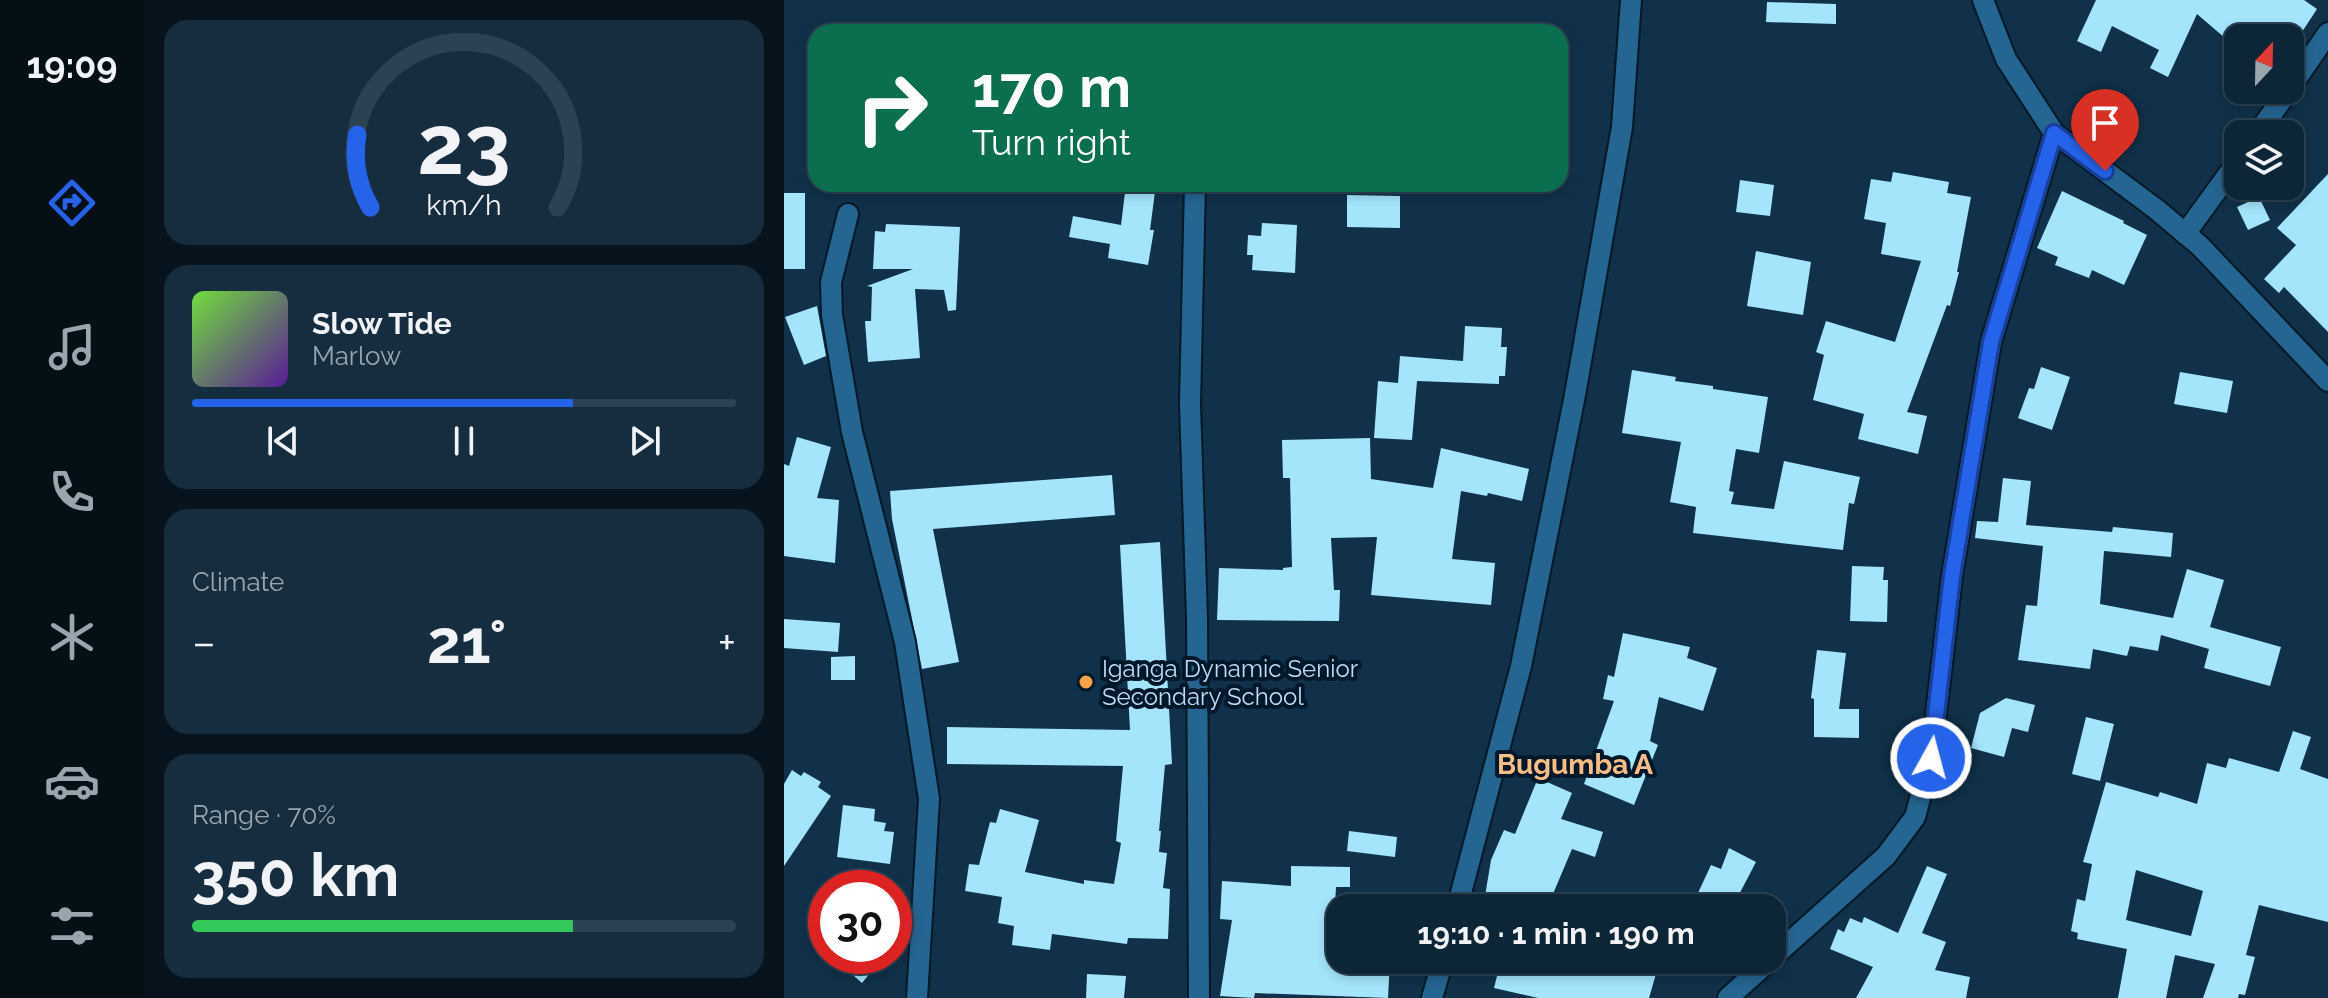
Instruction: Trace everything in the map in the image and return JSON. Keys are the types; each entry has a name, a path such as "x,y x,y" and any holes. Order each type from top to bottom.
{"street":[{"path":"1461,894 1521,666 1575,395 1622,127 1631,0"},
{"path":"1983,0 2006,59 2054,133 2200,246 2328,381"},
{"path":"2304,67 2328,33"},
{"path":"1786,946 1886,856 1915,817 1931,758 1952,576 1991,342 2054,133"},
{"path":"2185,234 2224,180"},
{"path":"1195,192 1190,404 1197,618 1199,998"},
{"path":"848,214 831,282 832,315 852,432 905,642 929,799 917,998"},
{"path":"1432,998 1439,974"},
{"path":"1728,998 1754,974"}],"building":[{"path":"2096,0 2304,0 2317,9 2304,29 2304,24 2224,24 2224,37 2197,14 2168,77 2150,68 2159,50 2112,26 2101,52 2077,41"},
{"path":"1767,2 1836,4 1836,24 1766,22"},
{"path":"1893,172 1949,182 1947,193 1971,197 1959,272 1950,306 1947,305 1907,412 1927,416 1918,454 1858,439 1864,414 1813,400 1824,355 1816,352 1826,321 1895,342 1921,261 1881,254 1886,223 1864,219 1871,179 1891,182"},
{"path":"2328,174 2328,332 2284,287 2279,293 2264,279 2296,245 2277,228"},
{"path":"1740,180 1774,185 1770,216 1736,212"},
{"path":"2062,191 2147,235 2124,285 2092,270 2089,278 2055,265 2058,257 2037,248"},
{"path":"1125,192 1155,192 1150,230 1154,230 1148,265 1108,258 1110,244 1069,237 1073,216 1121,225"},
{"path":"784,193 805,193 805,269 784,269"},
{"path":"1347,195 1400,196 1400,228 1347,227"},
{"path":"2260,200 2270,220 2248,230 2237,207"},
{"path":"1262,223 1297,225 1295,273 1252,270 1253,255 1247,255 1248,235 1261,236"},
{"path":"886,224 960,227 956,310 948,311 944,290 915,289 920,358 868,362 865,321 871,321 872,287 867,286 913,269 873,269 875,231 885,232"},
{"path":"1756,251 1811,262 1803,315 1747,306"},
{"path":"817,306 826,356 804,365 785,317"},
{"path":"1465,326 1502,328 1501,347 1507,347 1505,376 1499,376 1499,384 1417,381 1412,440 1374,438 1378,381 1398,383 1400,356 1463,361"},
{"path":"2041,367 2070,377 2052,430 2018,418 2029,388 2034,389"},
{"path":"1632,370 1676,377 1675,381 1713,386 1713,389 1768,397 1759,453 1736,449 1729,491 1734,492 1731,504 1774,509 1784,461 1860,477 1854,504 1849,503 1843,550 1693,533 1696,507 1670,502 1681,442 1622,433"},
{"path":"2180,372 2233,381 2227,413 2174,404"},
{"path":"797,437 831,447 817,498 839,500 835,563 784,556 784,464 789,466"},
{"path":"1370,438 1371,479 1433,488 1441,448 1529,469 1522,501 1461,491 1452,559 1495,563 1491,605 1371,595 1377,537 1331,538 1334,590 1340,590 1339,621 1217,620 1219,568 1283,570 1292,567 1290,478 1283,478 1282,440"},
{"path":"1112,475 1115,515 933,529 959,662 922,669 892,519 890,491"},
{"path":"2003,478 2031,481 2026,525 2112,532 2113,527 2173,533 2171,557 2104,551 2100,604 2173,618 2187,569 2224,580 2210,627 2281,647 2270,686 2204,668 2209,649 2161,635 2158,651 2130,646 2127,656 2093,649 2090,669 2018,660 2026,605 2037,606 2043,546 1975,538 1977,521 1998,522"},
{"path":"1160,542 1172,764 1165,765 1159,831 1159,852 1167,853 1163,888 1170,889 1168,939 1128,938 1127,944 1052,934 1050,950 1012,945 1014,926 998,923 1002,897 965,891 969,864 979,865 990,822 996,823 1000,809 1039,820 1025,872 1084,884 1084,880 1114,884 1121,843 1116,841 1123,766 947,764 947,727 1130,730 1120,545"},
{"path":"1852,566 1884,567 1883,580 1888,580 1887,622 1850,621"},
{"path":"784,619 840,623 838,652 784,648"},
{"path":"1623,633 1690,647 1687,658 1717,668 1703,711 1659,697 1650,741 1658,745 1634,805 1584,784 1614,701 1603,699 1608,675 1614,677"},
{"path":"1817,650 1846,653 1839,709 1859,709 1859,738 1814,737 1814,699 1811,698"},
{"path":"855,656 855,680 831,680 831,657"},
{"path":"2006,698 2035,705 2028,732 2012,728 2004,757 1971,748 1980,713"},
{"path":"2086,717 2114,724 2100,781 2072,774"},
{"path":"2293,731 2311,737 2300,769 2328,779 2328,922 2259,905 2246,955 2255,957 2245,995 2239,994 2238,998 2203,998 2215,964 2175,955 2166,998 2118,998 2127,949 2077,939 2078,933 2071,931 2077,899 2085,901 2092,864 2083,862 2106,782 2158,797 2160,792 2197,804 2207,763 2226,768 2229,758 2279,772","holes":["2136,870 2203,891 2191,936 2126,920"]},
{"path":"792,770 801,776 804,772 821,782 818,787 831,796 784,866 784,784"},
{"path":"1538,778 1572,793 1561,819 1603,832 1595,857 1572,849 1553,894 1485,894 1491,860 1504,830 1515,834"},
{"path":"843,805 875,809 874,821 886,823 884,831 894,832 890,864 837,857"},
{"path":"1349,831 1397,837 1395,857 1347,851"},
{"path":"1729,848 1756,862 1739,894 1698,894 1711,865 1721,869"},
{"path":"1291,866 1350,867 1350,887 1336,887 1336,894 1326,894 1326,974 1389,974 1388,998 1255,993 1254,998 1220,996 1232,920 1220,919 1222,881 1291,886"},
{"path":"1927,866 1947,874 1922,933 1946,942 1935,970 1970,977 1966,998 1856,998 1873,967 1830,949 1838,929 1844,932 1850,918 1862,923 1864,917 1898,933"},
{"path":"852,974 869,974 862,983"},
{"path":"1087,974 1126,976 1124,998 1086,998"},
{"path":"1498,974 1656,974 1649,998 1538,998 1494,988"}],"place":[{"name":"Iganga Dynamic Senior Secondary School","path":"1086,682"}],"district":[{"name":"Bugumba A","path":"1575,764"}],"route":[{"path":"1931,758 1952,576 1991,342 2054,133 2105,171"}]}
